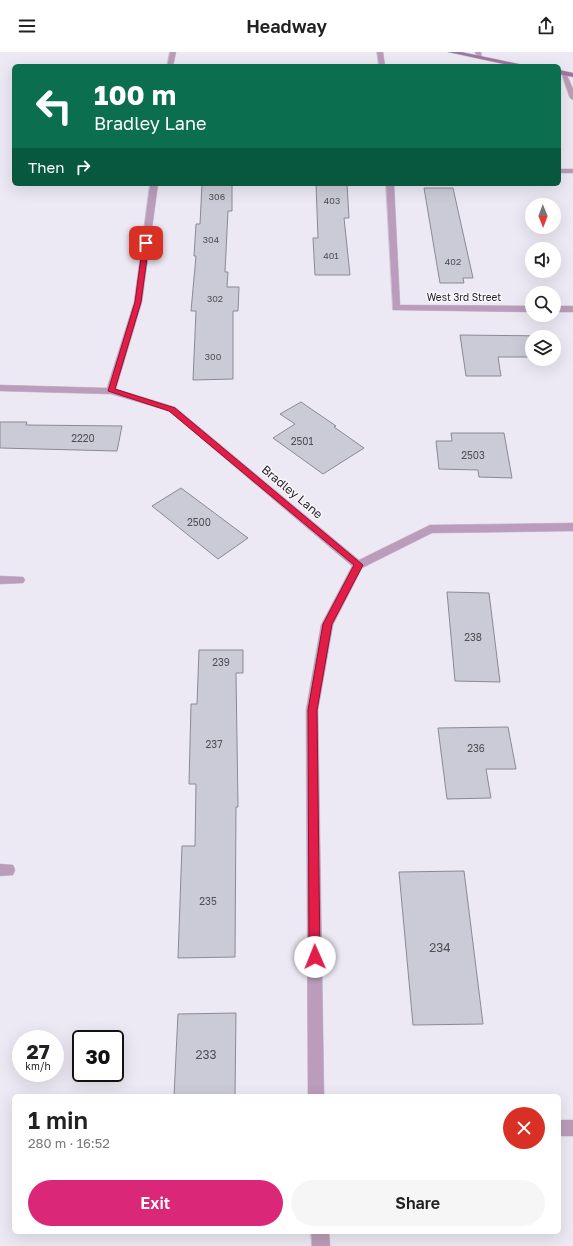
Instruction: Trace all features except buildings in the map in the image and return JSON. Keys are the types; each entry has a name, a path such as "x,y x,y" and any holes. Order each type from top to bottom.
{"street":[{"path":"170,64 173,52"},
{"path":"380,52 382,64"},
{"path":"451,52 479,55 517,64"},
{"path":"561,73 573,75"},
{"path":"561,73 573,98"},
{"path":"561,171 573,171"},
{"path":"111,391 138,302 154,186"},
{"name":"West 3rd Street","path":"390,186 396,308 525,308"},
{"path":"561,309 573,309"},
{"name":"Bradley Lane","path":"0,388 111,391 172,409 358,565"},
{"path":"316,1094 312,710 327,624 358,565 430,529 573,527"},
{"path":"0,580 19,580"},
{"path":"561,1128 573,1128"},
{"path":"320,1234 321,1246"}],"route":[{"path":"146,243 138,302 111,391 172,409 358,565 327,624 312,710 315,957"}]}
